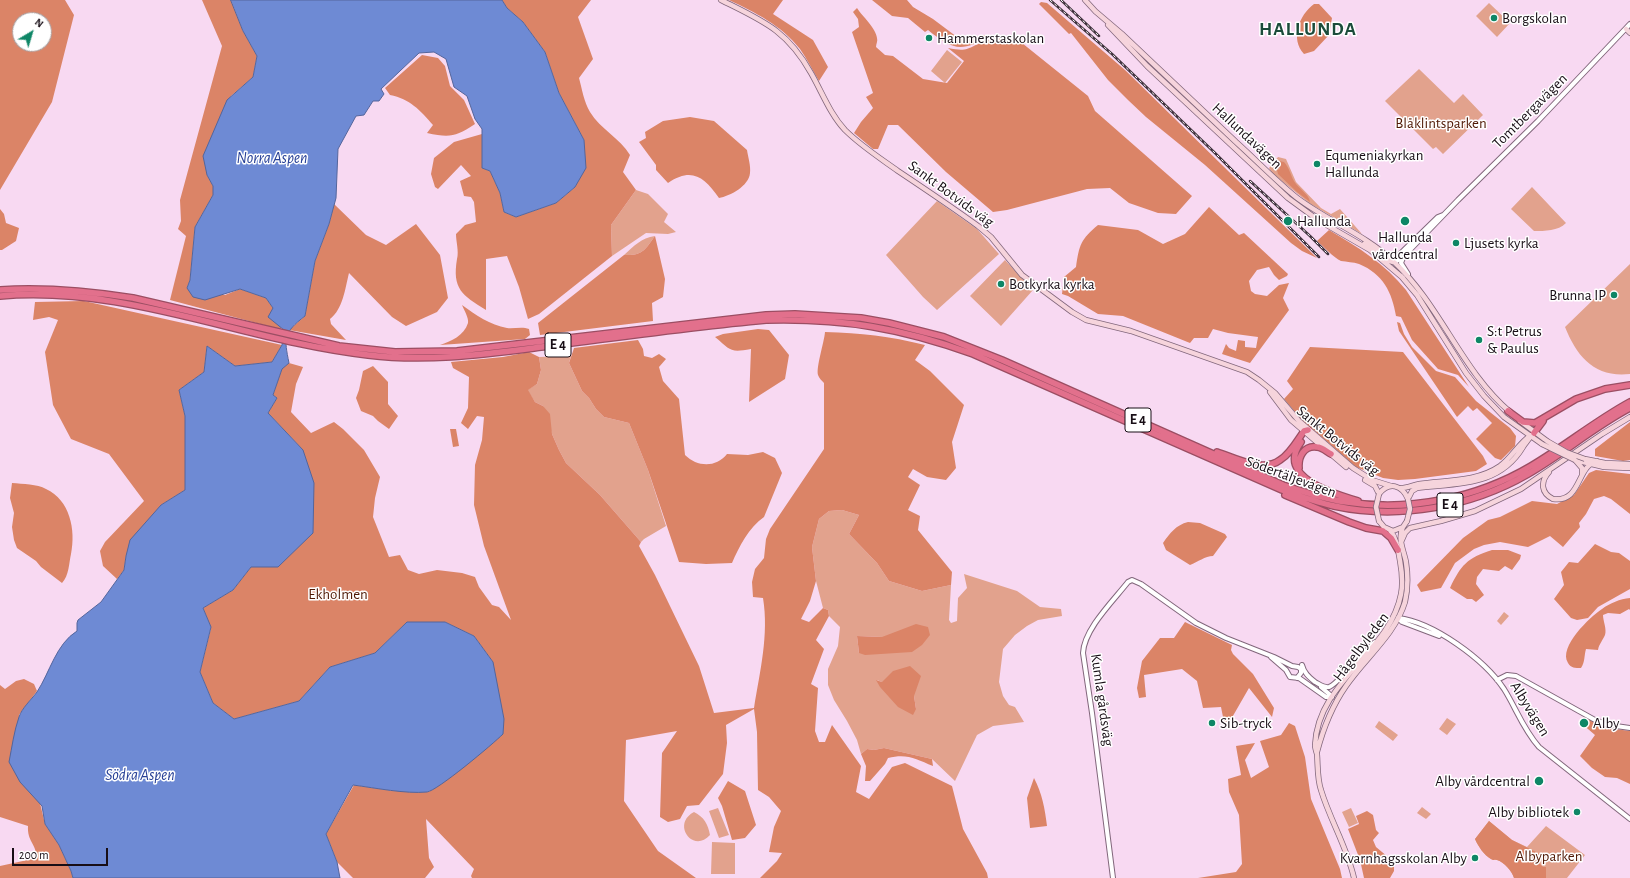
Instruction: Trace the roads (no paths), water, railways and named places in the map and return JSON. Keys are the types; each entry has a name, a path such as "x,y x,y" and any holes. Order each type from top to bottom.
{"highway":[{"name":"E 4","path":"0,290 62,289 110,294 133,298 338,346 395,352 457,351 759,315 796,314 861,318 922,330 975,349 1187,445"},
{"name":"E 4","path":"0,296 62,295 110,300 330,350 394,358 424,358 482,354 766,320 802,320 860,324 920,336 973,354 1283,485 1333,500 1370,504 1401,505 1430,502 1491,486 1530,467 1596,422 1630,402"},
{"path":"1508,411 1527,423 1535,423 1568,403 1591,393 1630,385"},
{"name":"Södertäljevägen","path":"1187,445 1249,476 1312,501 1352,509 1395,512 1446,506 1488,494 1510,484 1549,461 1600,426 1630,408"},
{"path":"1532,434 1549,415"},
{"path":"1187,445 1253,464 1270,465 1281,460 1306,432"},
{"path":"1306,432 1294,456 1297,469 1301,474 1322,489 1370,504"},
{"path":"1301,474 1299,459 1304,450 1317,447 1331,454"},
{"path":"1249,476 1269,487 1328,514 1358,525 1386,532 1398,550"},
{"path":"1358,525 1381,523"}],"main road":[{"name":"Sankt Botvids väg","path":"721,0 761,20 779,32 794,48 810,72 834,116 846,130 880,158 978,226 991,237 1022,275 1044,293 1086,320 1131,331 1247,372 1268,388 1306,432 1331,454 1372,484 1379,494"},
{"name":"Hallundavägen","path":"1085,0 1147,66 1278,190 1313,216 1355,240 1379,257 1403,278"},
{"name":"Hallundavägen","path":"1095,11 1122,34 1288,190 1315,210 1369,241 1395,262 1415,282 1477,376 1492,395 1532,434 1537,441 1597,462 1630,464"},
{"path":"1626,29 1630,33"},
{"name":"Hallundavägen","path":"1355,240 1372,247 1390,262 1395,262"},
{"name":"Hallundavägen","path":"1395,262 1396,269 1417,296 1475,385 1490,403 1505,417 1545,443 1575,460 1604,467 1630,468"},
{"path":"1505,417 1521,433 1522,439 1520,445"},
{"path":"1401,542 1407,530 1459,516 1502,500 1630,417"},
{"name":"Sankt Botvids väg","path":"1306,432 1359,473 1372,480 1391,486"},
{"path":"1422,525 1405,524 1396,530 1390,530 1381,523 1376,507 1379,494 1384,488 1391,486 1401,488 1419,484 1466,479 1488,473 1505,462 1532,434"},
{"path":"1520,452 1532,434"},
{"path":"1408,495 1417,488 1456,485 1491,476 1507,467 1531,441 1537,441"},
{"path":"1575,460 1582,468 1582,476"},
{"name":"Hallundavägen","path":"1590,464 1597,462"},
{"path":"1552,468 1546,475 1543,484 1544,491 1553,499 1563,499 1570,496 1590,464"},
{"path":"1401,488 1408,495 1410,509 1405,524"},
{"name":"Hågelbyleden","path":"1317,754 1327,721 1337,701 1346,686 1383,641 1405,601 1407,587 1406,564 1400,532 1405,524"},
{"name":"Hågelbyleden","path":"1354,878 1346,850 1321,791 1315,746 1321,717 1340,684 1396,617 1402,593 1402,569 1396,540 1390,530"}],"street":[{"name":"Tomtbergavägen","path":"1395,262 1538,121 1630,24"},
{"path":"1382,251 1392,257 1401,256 1402,266 1415,282"},
{"name":"Kumla gårdsväg","path":"1113,878 1083,653 1085,639 1091,629 1128,582 1132,580 1141,584 1196,623 1226,638 1270,655 1292,666 1298,667 1301,669 1301,673 1337,701"},
{"name":"Albyvägen","path":"1396,617 1406,619 1434,630 1476,660 1496,680 1508,697 1528,734 1539,747 1630,819"},
{"path":"1302,665 1304,672 1309,677 1324,687 1329,687 1335,683 1364,652 1378,640"},
{"path":"1321,688 1327,689 1334,687 1364,652"},
{"name":"Kumla gårdsväg","path":"1270,655 1292,678 1297,678 1326,697 1332,697"},
{"path":"1288,673 1288,670 1292,666"},
{"path":"1297,678 1301,673"},
{"path":"1496,680 1508,674 1516,676 1595,720 1609,725 1630,728"}],"water":[{"name":"Södra Aspen","path":"231,0 502,0 507,8 523,22 545,52 559,93 584,140 586,168 575,187 556,203 516,217 504,212 500,193 490,171 482,168 482,129 475,119 467,96 454,87 446,59 434,52 419,53 381,89 384,94 379,101 373,101 364,115 356,116 338,149 336,198 329,224 315,261 305,316 293,327 287,336 286,348 289,363 282,369 273,395 277,398 268,413 303,450 314,483 313,533 278,567 251,567 233,590 203,608 211,627 200,672 213,703 234,719 299,701 330,667 375,653 407,622 445,622 474,636 493,662 504,719 503,734 453,776 433,790 427,792 400,791 353,785 326,834 337,862 340,878 73,878 59,845 45,824 42,806 20,782 9,762 14,733 20,714 42,684 54,659 64,643 77,631 78,620 101,602 124,570 130,540 161,505 185,490 185,416 179,390 204,372 207,346 235,366 272,362 282,345 284,330 268,317 273,308 266,298 240,289 205,300 193,297 187,288 190,280 195,227 213,195 213,186 207,175 203,156 227,100 253,77 257,56 243,31"}],"railway":[{"path":"1050,0 1112,54 1215,153 1319,257"},
{"path":"1061,0 1099,36"},
{"path":"1250,181 1328,254"}],"place":[{"name":"Borgskolan","path":"1494,18"},
{"name":"Hammerstaskolan","path":"929,38"},
{"name":"Equmeniakyrkan Hallunda","path":"1317,164"},
{"name":"Hallunda","path":"1288,221"},
{"name":"Hallunda vårdcentral","path":"1405,221"},
{"name":"Ljusets kyrka","path":"1456,243"},
{"name":"Botkyrka kyrka","path":"1001,284"},
{"name":"Brunna IP","path":"1614,295"},
{"name":"S:t Petrus & Paulus","path":"1479,340"},
{"name":"Sib-tryck","path":"1212,723"},
{"name":"Alby","path":"1584,723"},
{"name":"Alby vårdcentral","path":"1539,781"},
{"name":"Alby bibliotek","path":"1577,812"},
{"name":"Kvarnhagsskolan Alby","path":"1475,858"}],"district":[{"name":"HALLUNDA","path":"1308,29"}],"park label":[{"name":"Blåklintsparken","path":"1441,123"},
{"name":"Ekholmen","path":"338,594"},
{"name":"Albyparken","path":"1549,856"}],"water label":[{"name":"Norra Aspen","path":"272,158"}]}
